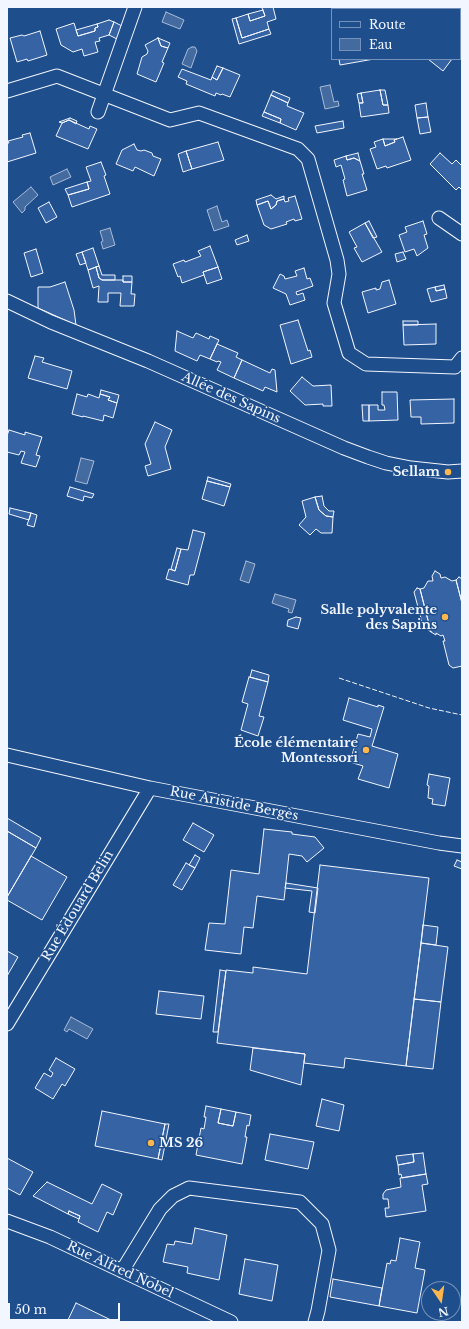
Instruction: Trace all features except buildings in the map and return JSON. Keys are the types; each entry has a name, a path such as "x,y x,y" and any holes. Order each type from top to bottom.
{"street":[{"path":"98,112 135,7"},
{"path":"7,91 56,76 170,120 199,113 298,149 308,160 337,260 339,274 334,303 349,353 366,364 455,367 462,358"},
{"path":"438,218 462,234"},
{"name":"Allée des Sapins","path":"7,301 51,322 148,361 344,448 368,457 386,463 411,468 448,472 462,471"},
{"name":"Rue Aristide Bergès","path":"7,755 150,788 439,843 462,846"},
{"name":"Rue Édouard Belin","path":"7,1024 150,788"},
{"path":"122,1271 160,1209 173,1196 189,1188 300,1202 322,1224 329,1250 315,1322"},
{"name":"Rue Alfred Nobel","path":"7,1221 50,1237 231,1322"}],"water":[{"path":"166,12 184,20 180,29 162,22"},
{"path":"195,47 197,51 191,68 182,64 188,49"},
{"path":"330,85 334,102 338,101 339,106 325,109 320,87"},
{"path":"67,169 71,177 53,185 50,177"},
{"path":"31,187 38,195 25,207 25,210 22,213 13,202"},
{"path":"217,206 222,222 227,220 229,226 214,231 207,210"},
{"path":"110,228 115,245 103,249 101,242 103,241 100,231"},
{"path":"81,458 94,461 87,484 75,481"},
{"path":"246,561 255,564 249,583 240,580"},
{"path":"275,594 296,600 292,613 288,612 289,609 272,603"},
{"path":"71,1017 93,1029 87,1039 69,1029 67,1032 64,1030"}],"fence":[{"path":"339,678 429,708 462,715"}],"place":[{"name":"Sellam","path":"448,472"},
{"name":"Salle polyvalente des Sapins","path":"445,617"},
{"name":"École élémentaire Montessori","path":"366,750"},
{"name":"MS 26","path":"151,1143"}]}
